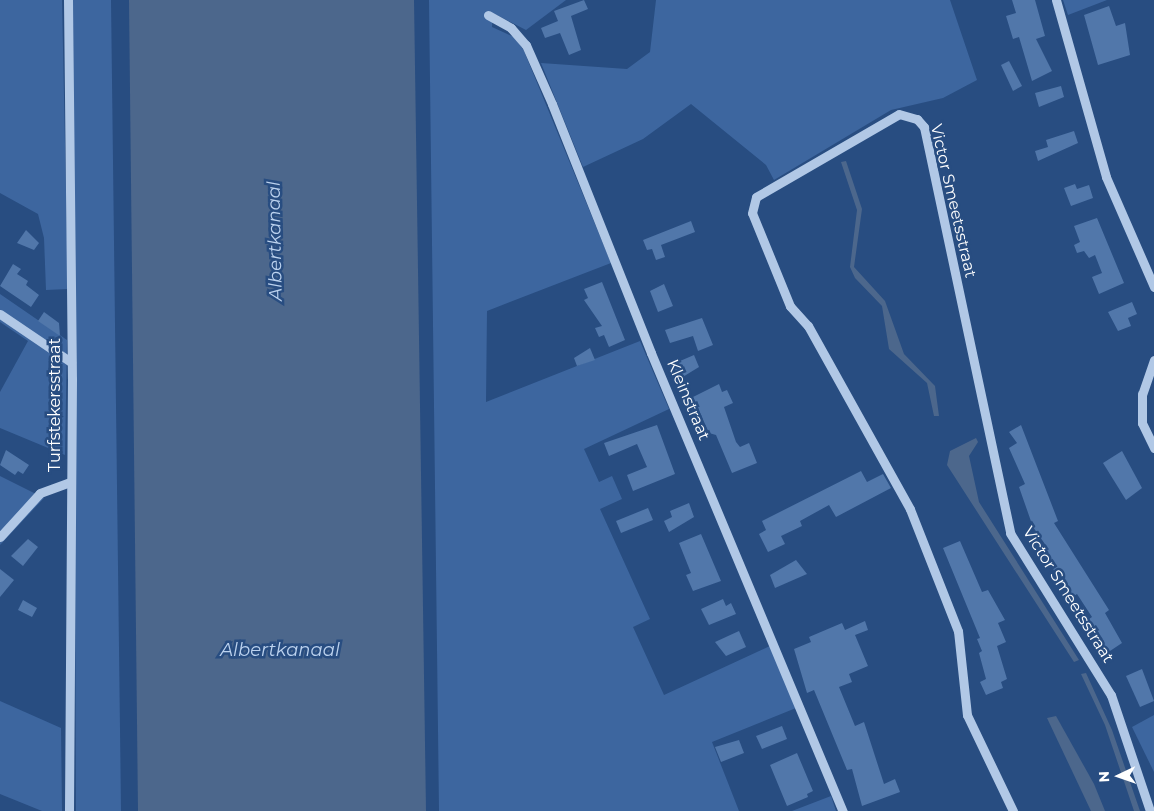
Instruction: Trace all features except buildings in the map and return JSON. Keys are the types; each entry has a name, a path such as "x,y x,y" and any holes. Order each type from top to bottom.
{"street":[{"name":"Turfstekersstraat","path":"68,0 71,362 69,811"},
{"path":"1056,0 1106,177 1150,266 1154,286"},
{"name":"Kleinstraat","path":"488,15 511,28 526,45 552,104 651,353 844,811"},
{"name":"Victor Smeetsstraat","path":"1013,811 967,715 958,631 910,509 808,326 790,306 752,213 756,197 899,114 918,119 924,127 1010,533 1111,695 1150,811"},
{"path":"0,314 71,362"},
{"path":"1154,360 1142,394 1142,423 1154,448"},
{"path":"0,537 40,493 70,482"}],"shaded area":[{"path":"0,0 62,0 68,289 46,290 44,238 38,214 0,193"},
{"path":"73,0 111,0 121,811 76,811"},
{"path":"429,0 566,0 526,30 493,13 492,27 516,38 524,51 611,263 487,311 486,402 640,341 669,409 584,449 599,482 612,476 622,499 600,509 650,619 633,627 664,695 772,645 796,708 712,742 739,811 439,811"},
{"path":"656,0 950,0 977,80 943,98 891,110 774,180 766,165 691,104 643,139 583,167 541,63 627,69 650,52"},
{"path":"1063,0 1107,0 1068,15"},
{"path":"0,294 67,340 65,455 0,428 0,392 28,341 0,322"},
{"path":"0,476 44,498 0,545"},
{"path":"0,701 61,728 62,811 42,811 0,794"},
{"path":"1154,715 1154,772 1132,727"},
{"path":"831,796 836,811 792,811"}],"water":[{"name":"Albertkanaal","path":"129,0 414,0 426,811 138,811"},
{"path":"846,161 862,209 854,267 885,301 904,354 935,386 939,416 934,416 927,383 889,349 882,306 855,278 850,267 857,210 841,162"},
{"path":"976,438 978,442 969,456 979,502 1079,660 1074,662 947,465 950,451"},
{"path":"1086,673 1112,730 1140,811 1134,811 1105,725 1081,674"},
{"path":"1056,716 1094,784 1105,811 1091,811 1047,718"}]}
